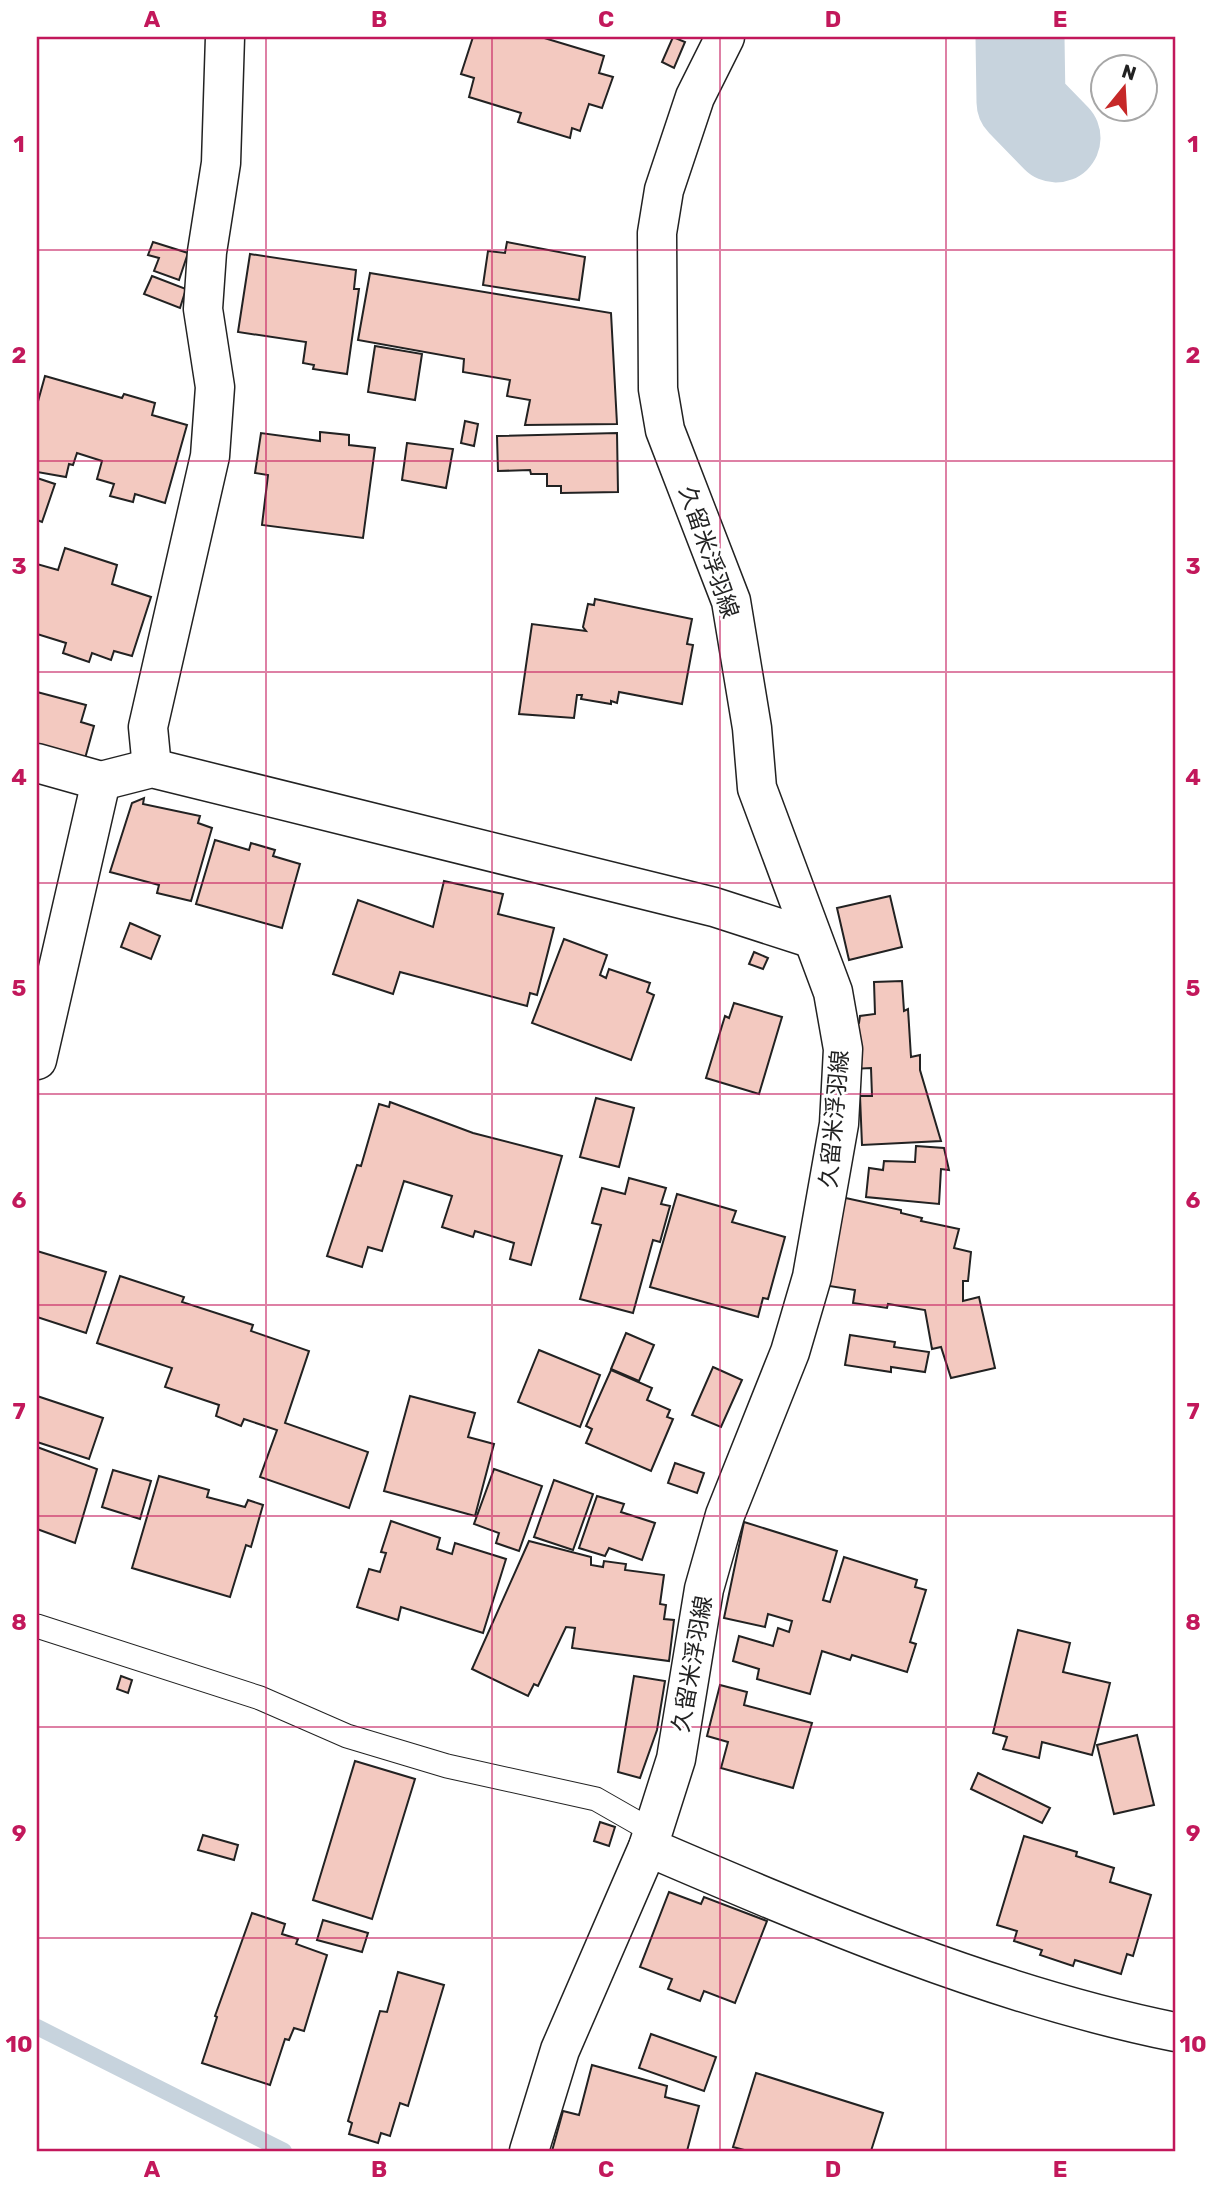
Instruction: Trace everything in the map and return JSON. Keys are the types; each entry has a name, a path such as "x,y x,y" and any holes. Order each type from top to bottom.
{"street":[{"path":"152,768 148,727 210,456 215,387 203,309 207,252 221,163 225,37"},
{"name":"久留米浮羽線","path":"529,2151 560,2050 650,1839 676,1759 704,1589 725,1515 790,1352 812,1277 839,1124 843,1048 833,992 810,938 757,788 752,728 731,601 665,430 658,389 657,233 664,190 695,97 709,63 724,37"},
{"path":"37,763 101,781 152,768 714,907 810,938"},
{"path":"37,1060 101,781"},
{"path":"650,1839 908,1952 1036,1996 1175,2032"}],"lane":[{"path":"37,1626 260,1698 347,1736 447,1766 596,1799 650,1839"}],"building":[{"path":"473,37 541,37 604,56 599,73 613,77 602,108 589,104 580,131 572,128 570,138 518,122 521,113 469,97 474,78 461,74"},
{"path":"673,37 685,42 674,68 662,62"},
{"path":"153,242 188,253 179,280 154,271 159,258 148,255"},
{"path":"507,242 585,257 579,300 483,285 488,251 505,253"},
{"path":"250,254 356,270 354,289 359,289 347,374 313,369 314,365 303,363 306,342 238,332"},
{"path":"370,273 611,313 617,424 525,425 530,400 507,396 510,380 463,372 464,359 358,340"},
{"path":"152,276 186,289 180,308 144,294"},
{"path":"375,346 422,354 415,400 368,392"},
{"path":"45,376 122,398 124,394 155,403 152,415 187,425 165,503 135,494 133,502 110,496 114,484 97,479 102,461 77,453 73,465 69,464 66,477 37,472 37,405"},
{"path":"465,421 478,424 474,446 461,443"},
{"path":"320,432 349,435 349,445 375,448 363,538 262,525 268,475 255,473 261,433 320,441"},
{"path":"617,433 618,492 561,493 561,486 547,486 547,474 531,474 530,470 498,471 497,436"},
{"path":"407,443 453,449 446,488 402,480"},
{"path":"37,478 55,484 42,522 37,520"},
{"path":"65,548 117,565 112,584 151,597 132,656 114,651 111,660 92,653 89,662 63,653 66,643 37,634 37,564 58,570"},
{"path":"595,599 692,619 687,644 693,645 682,704 619,692 617,703 611,701 611,704 581,699 582,695 577,695 574,718 519,714 532,624 586,631 583,627 588,604 594,605"},
{"path":"37,692 86,705 81,722 94,726 84,762 37,749"},
{"path":"144,798 143,804 200,816 198,823 212,828 191,901 157,893 159,885 110,872 132,803"},
{"path":"215,840 249,850 251,843 275,850 273,856 300,864 282,928 196,904"},
{"path":"444,881 503,894 498,914 554,928 537,995 530,993 527,1006 400,972 393,994 333,974 358,900 433,927"},
{"path":"890,896 902,947 849,960 837,908"},
{"path":"130,923 160,936 151,959 121,947"},
{"path":"564,939 607,955 600,975 606,978 609,969 650,983 647,992 654,995 631,1060 532,1023"},
{"path":"754,952 768,958 763,969 749,964"},
{"path":"902,981 904,1011 908,1009 911,1057 920,1055 920,1070 941,1141 862,1145 860,1096 872,1096 871,1068 852,1069 850,1025 859,1023 860,1016 875,1014 874,982"},
{"path":"734,1003 782,1017 759,1094 706,1078 725,1016 729,1018"},
{"path":"596,1098 634,1108 619,1167 580,1157"},
{"path":"390,1102 473,1133 562,1156 531,1265 510,1259 514,1243 475,1231 473,1237 442,1227 452,1196 404,1181 382,1251 368,1247 362,1267 327,1256 357,1165 361,1166 379,1104 389,1107"},
{"path":"916,1146 944,1148 949,1170 941,1169 939,1204 866,1197 869,1168 883,1170 884,1161 915,1162"},
{"path":"629,1178 666,1188 661,1204 670,1206 660,1242 653,1240 633,1313 580,1299 601,1225 592,1223 602,1188 625,1194"},
{"path":"677,1194 736,1211 732,1222 785,1237 768,1299 763,1298 758,1317 650,1287"},
{"path":"841,1197 901,1210 901,1213 922,1218 921,1221 959,1229 954,1248 971,1252 968,1281 963,1281 963,1301 979,1297 995,1368 951,1378 941,1347 932,1349 925,1310 888,1304 887,1308 853,1303 855,1290 823,1285"},
{"path":"37,1251 106,1272 86,1333 37,1317"},
{"path":"120,1276 184,1297 182,1302 253,1325 251,1331 309,1351 285,1423 368,1452 349,1508 260,1477 277,1430 244,1419 241,1426 216,1416 219,1405 165,1387 172,1368 97,1343"},
{"path":"626,1333 654,1345 639,1381 611,1369"},
{"path":"850,1335 895,1342 894,1347 929,1352 925,1372 891,1367 891,1372 845,1365"},
{"path":"539,1350 600,1375 580,1427 518,1402"},
{"path":"713,1367 742,1380 721,1427 692,1415"},
{"path":"611,1370 652,1388 647,1400 670,1410 667,1417 673,1419 651,1471 586,1443 592,1429 586,1426"},
{"path":"37,1396 103,1418 89,1459 37,1442"},
{"path":"410,1396 475,1413 468,1437 494,1444 475,1516 384,1491"},
{"path":"37,1447 97,1469 75,1543 37,1529"},
{"path":"675,1463 704,1473 697,1493 668,1483"},
{"path":"494,1469 542,1486 519,1551 496,1543 499,1533 474,1524"},
{"path":"113,1470 151,1481 140,1519 102,1507"},
{"path":"159,1476 209,1490 207,1497 245,1507 248,1500 263,1505 251,1547 246,1545 230,1597 132,1568"},
{"path":"554,1480 593,1494 573,1550 534,1537"},
{"path":"597,1496 624,1504 621,1512 655,1523 642,1560 609,1548 605,1556 579,1548"},
{"path":"391,1521 440,1538 437,1549 452,1554 455,1543 506,1559 483,1633 401,1607 398,1620 357,1607 369,1569 380,1572 386,1553 381,1552"},
{"path":"744,1522 837,1551 823,1600 830,1602 844,1557 917,1580 915,1587 926,1590 910,1642 916,1644 907,1672 852,1655 850,1660 822,1651 810,1694 757,1679 759,1669 733,1661 739,1636 773,1646 778,1628 789,1632 792,1621 768,1614 765,1627 724,1618"},
{"path":"529,1541 591,1557 591,1565 603,1567 604,1561 626,1564 625,1570 664,1575 660,1604 666,1605 664,1619 674,1620 669,1661 572,1648 575,1628 566,1627 538,1686 534,1684 528,1696 472,1669"},
{"path":"1018,1630 1070,1643 1063,1672 1110,1683 1092,1755 1042,1742 1039,1758 1003,1749 1007,1737 993,1733"},
{"path":"121,1676 132,1680 128,1693 117,1689"},
{"path":"634,1676 665,1681 657,1730 640,1778 618,1772"},
{"path":"720,1685 747,1692 744,1705 812,1723 793,1788 721,1768 728,1742 707,1736"},
{"path":"1137,1735 1154,1805 1114,1814 1097,1745"},
{"path":"355,1761 415,1779 372,1919 313,1900"},
{"path":"978,1773 1050,1808 1042,1823 971,1789"},
{"path":"600,1822 615,1827 609,1846 594,1841"},
{"path":"203,1835 238,1845 234,1860 198,1850"},
{"path":"1024,1836 1077,1852 1076,1856 1114,1868 1110,1882 1151,1895 1133,1956 1127,1954 1121,1974 1075,1960 1073,1966 1040,1955 1042,1950 1014,1941 1017,1931 997,1925"},
{"path":"669,1892 701,1904 704,1897 767,1921 735,2003 704,1991 700,2001 668,1989 672,1979 640,1967"},
{"path":"252,1913 285,1924 282,1934 298,1939 296,1944 327,1955 304,2031 294,2028 289,2040 285,2039 270,2085 202,2063 217,2017 215,2016"},
{"path":"323,1920 368,1933 362,1952 317,1940"},
{"path":"398,1972 444,1985 408,2106 400,2103 390,2136 381,2133 378,2143 349,2134 352,2123 348,2121 380,2011 387,2012"},
{"path":"651,2034 716,2057 704,2091 639,2068"},
{"path":"592,2065 667,2086 665,2097 699,2106 687,2151 552,2151 563,2111 579,2115"},
{"path":"756,2073 883,2113 871,2151 748,2151 733,2147"}],"waterway":[{"path":"1020,37 1021,102 1056,138"},
{"path":"37,2027 284,2151"}]}
